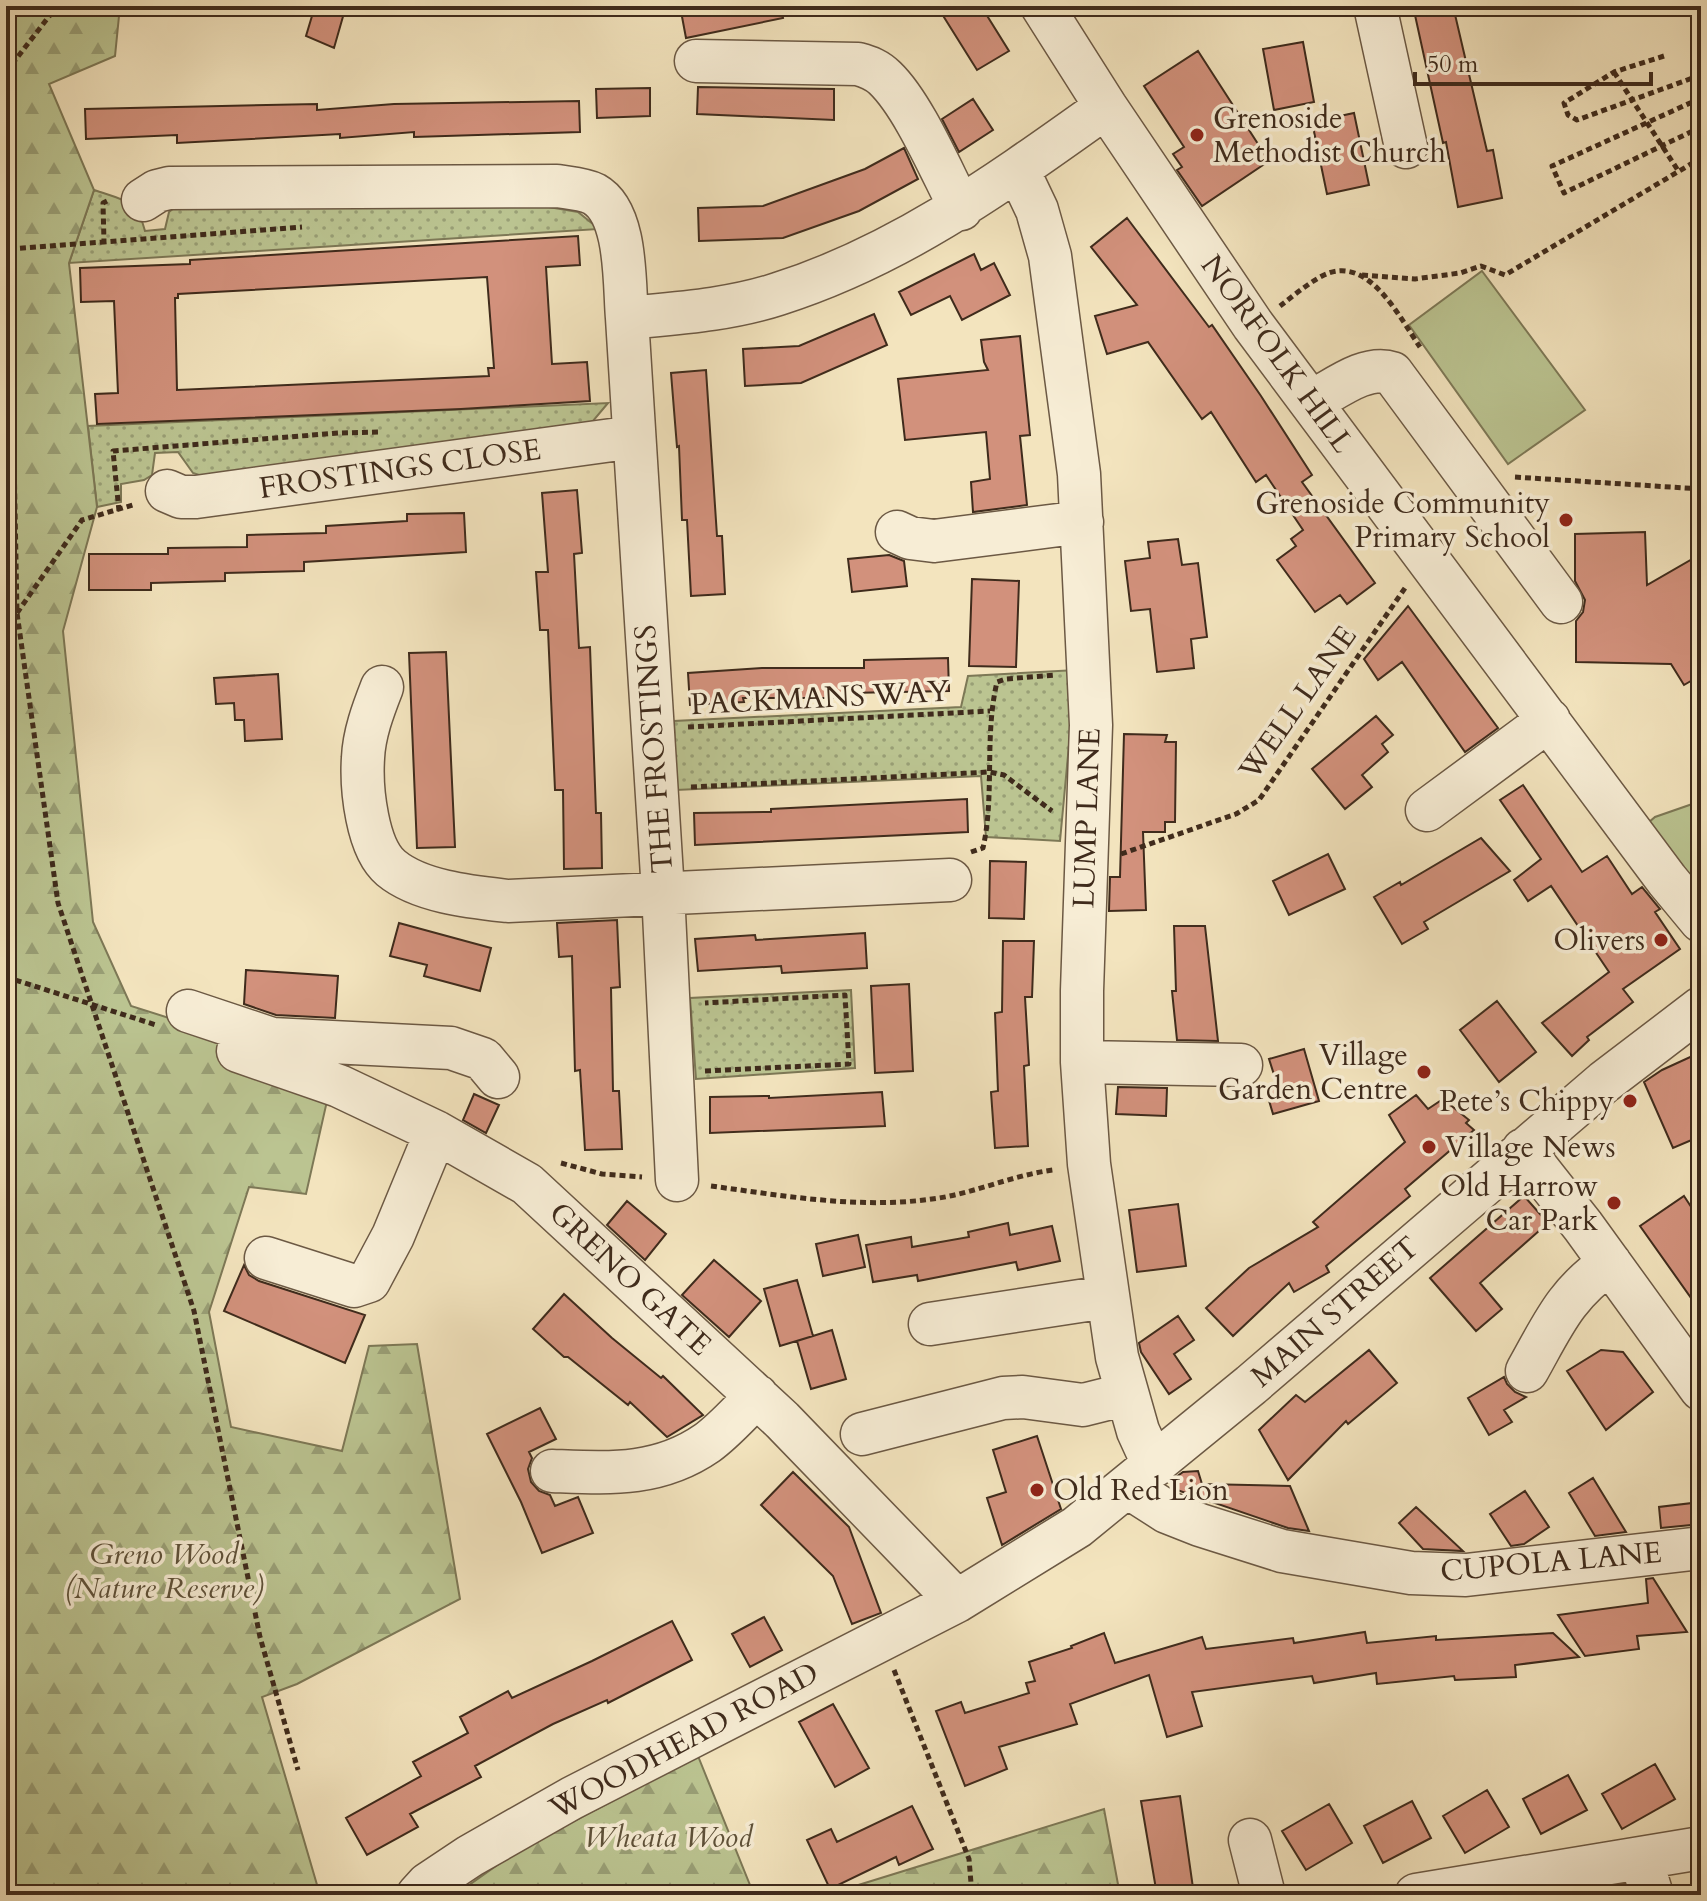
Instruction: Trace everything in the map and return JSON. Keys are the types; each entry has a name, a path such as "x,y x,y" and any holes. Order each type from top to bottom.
{"street":[{"name":"NORFOLK HILL","path":"1042,6 1253,325 1667,880 1701,921"},
{"path":"1375,6 1406,147"},
{"path":"696,61 858,64 873,68 886,78 903,100 961,209"},
{"path":"627,318 710,310 776,295 833,274 894,247 961,209 1106,107"},
{"name":"LUMP LANE","path":"1018,170 1037,210 1050,256 1079,474 1090,672 1082,1062 1089,1164 1106,1297 1117,1357 1138,1431 1141,1477"},
{"name":"THE FROSTINGS","path":"143,200 169,188 557,186 592,193 603,201 614,218 620,235 627,318 663,892 677,1180"},
{"path":"1311,402 1369,372 1380,369 1392,373 1561,602"},
{"name":"FROSTINGS CLOSE","path":"167,491 181,497 196,497 634,437"},
{"path":"897,532 910,538 934,541 1082,522"},
{"path":"382,687 369,724 363,759 366,808 373,841 382,859 393,870 432,888 465,897 508,901 950,880"},
{"path":"1427,810 1549,720"},
{"name":"MAIN STREET","path":"957,1601 1066,1534 1141,1477 1604,1082 1701,1008"},
{"path":"177,1020 272,1039 451,1048 483,1059 498,1077"},
{"path":"370,1101 371,1044"},
{"name":"GRENO GATE","path":"238,1051 339,1086 436,1132 527,1184 757,1396 957,1601"},
{"path":"1082,1062 1241,1065"},
{"path":"266,1258 354,1286 369,1281 393,1236 436,1132"},
{"path":"1523,1150 1701,1389"},
{"path":"1527,1371 1567,1300 1587,1279 1610,1263"},
{"path":"930,1324 1106,1297"},
{"path":"862,1434 1003,1398 1023,1397 1083,1405 1127,1394"},
{"path":"552,1471 626,1473 679,1458 707,1442 757,1396"},
{"name":"CUPOLA LANE","path":"1141,1477 1143,1500 1200,1525 1282,1551 1411,1573 1466,1575 1701,1548"},
{"name":"WOODHEAD ROAD","path":"418,1895 428,1884 470,1856 572,1798 957,1601"},
{"path":"1250,1840 1264,1895"},
{"path":"1416,1895 1647,1877 1701,1848"}],"path":[{"path":"6,72 57,6"},
{"path":"1664,56 1614,72 1564,103 1568,115 1577,120 1701,75"},
{"path":"1614,72 1679,172"},
{"path":"1701,98 1552,166 1564,193 1701,127"},
{"path":"1253,325 1322,276 1336,271 1415,279 1460,273 1481,266 1505,275 1701,158"},
{"path":"6,224 10,249 17,613 58,903 194,1311 260,1637 298,1770"},
{"path":"10,249 104,242"},
{"path":"1361,275 1375,284 1421,348"},
{"path":"1512,477 1701,489"},
{"path":"17,613 82,520 119,511 167,491"},
{"name":"WELL LANE","path":"1087,848 1236,814 1259,800 1426,558"},
{"name":"PACKMANS WAY","path":"950,880 967,853 983,848 987,829 990,711 997,682 1090,672"},
{"name":"PACKMANS WAY","path":"651,729 990,711"},
{"path":"656,788 989,772 1004,775 1068,823 1087,848"},
{"path":"6,977 93,1005 177,1020"},
{"path":"668,1005 845,995 849,1064 672,1073"},
{"path":"527,1184 559,1163 602,1174 875,1204 940,1198 1035,1172 1089,1164"},
{"path":"882,1639 969,1859 972,1895"}],"green space":[{"name":"Greno Wood (Nature Reserve)","path":"6,6 120,6 115,56 49,84 94,190 69,263 97,507 63,631 93,922 131,1006 334,1070 306,1194 249,1187 209,1312 231,1427 342,1451 369,1346 417,1344 460,1599 297,1684 262,1697 320,1895 6,1895"},
{"path":"94,190 127,202 138,212 145,231 165,229 169,212 179,204 525,203 578,212 599,229 69,263"},
{"path":"1482,271 1585,410 1508,464 1409,325"},
{"path":"608,403 593,421 562,434 208,478 193,473 178,452 155,453 152,475 144,480 121,484 121,502 97,507 88,426"},
{"path":"1076,670 1060,841 986,837 981,776 676,790 674,721 961,707 968,676"},
{"path":"1701,801 1701,889 1648,823 1655,817"},
{"path":"851,990 855,1068 696,1079 690,998"},
{"name":"Wheata Wood","path":"698,1756 754,1895 455,1895 517,1851"},
{"name":"Wheata Wood","path":"1104,1809 1120,1895 826,1895"}],"building":[{"path":"315,6 346,6 334,48 306,36"},
{"path":"680,6 781,6 783,18 686,38"},
{"path":"937,6 981,6 1009,51 977,70"},
{"path":"1413,6 1453,6 1487,151 1493,150 1502,198 1458,207 1446,142 1443,143"},
{"path":"1303,42 1314,102 1274,110 1263,49"},
{"name":"Grenoside Methodist Church","path":"1198,51 1269,161 1202,206 1177,170 1182,167 1173,154 1184,147 1144,86"},
{"path":"698,87 834,89 834,120 697,114"},
{"path":"650,88 650,116 597,118 596,89"},
{"path":"973,99 993,130 959,152 942,119"},
{"path":"579,101 580,132 414,137 414,132 340,138 340,134 177,143 177,135 86,139 85,109 317,104 317,110 394,104"},
{"path":"1354,113 1369,185 1327,194 1312,122"},
{"path":"904,148 918,179 859,211 783,238 699,241 698,208 763,206 865,169"},
{"path":"1127,218 1209,327 1212,325 1261,396 1312,475 1302,482 1375,583 1347,604 1340,595 1315,612 1277,560 1296,546 1291,539 1303,530 1266,475 1256,482 1211,412 1202,419 1148,342 1107,354 1095,316 1137,305 1091,247"},
{"path":"578,236 580,265 546,267 552,364 587,362 590,401 97,424 95,394 118,393 114,301 81,302 80,268 190,264 190,260","holes":["487,277 494,368 488,368 489,376 177,390 175,298 178,294"]},
{"path":"974,254 981,270 994,263 1010,295 962,320 950,296 911,315 899,292"},
{"path":"874,314 887,345 801,383 745,386 743,349 799,346"},
{"path":"1020,336 1030,435 1020,436 1027,505 973,512 971,482 990,479 986,432 905,440 898,379 988,370 981,340"},
{"path":"706,370 717,536 722,536 725,594 691,596 687,520 682,520 679,446 671,373"},
{"path":"577,490 582,553 574,554 579,648 590,647 596,813 601,813 602,868 564,869 563,790 555,790 548,630 540,630 536,572 548,572 542,493"},
{"path":"464,513 466,552 304,562 304,571 225,573 225,581 151,583 151,590 89,590 89,554 168,554 168,548 247,547 247,535 326,533 326,526 407,521 407,514"},
{"path":"1645,532 1647,585 1701,554 1701,675 1684,685 1671,664 1576,662 1576,621 1583,612 1585,600 1575,581 1575,534"},
{"path":"1178,539 1182,565 1198,563 1207,637 1191,639 1194,668 1157,672 1150,609 1131,611 1125,561 1150,558 1148,542"},
{"path":"889,555 904,561 907,586 852,592 848,559"},
{"path":"972,579 1019,581 1016,667 969,666"},
{"path":"1408,606 1498,728 1465,752 1402,662 1378,680 1364,659"},
{"path":"446,652 455,847 417,848 409,653"},
{"path":"948,658 949,691 847,693 847,698 743,698 744,702 690,705 688,673 762,668 864,668 864,660"},
{"path":"278,674 282,739 245,741 244,720 235,720 234,703 216,704 214,678"},
{"path":"1376,716 1393,735 1382,744 1388,752 1362,775 1372,787 1345,809 1312,769"},
{"path":"1124,734 1167,735 1165,742 1176,742 1175,822 1165,822 1165,832 1143,832 1146,910 1109,911 1110,877 1120,877"},
{"path":"1523,785 1582,872 1607,856 1632,894 1642,887 1660,909 1655,912 1680,949 1623,989 1633,1002 1587,1037 1589,1040 1572,1056 1542,1023 1609,972 1551,886 1528,901 1514,880 1541,859 1500,800"},
{"path":"967,799 968,832 695,845 694,813 771,812 771,809"},
{"path":"1481,838 1510,871 1424,922 1428,929 1402,944 1374,897 1400,882 1401,885"},
{"path":"1328,854 1345,889 1289,915 1273,881"},
{"path":"990,861 1026,862 1024,919 989,918"},
{"path":"617,920 620,987 611,988 613,1091 619,1091 622,1149 585,1150 580,1070 575,1071 572,956 559,957 557,923"},
{"path":"399,923 491,948 480,991 424,976 427,965 390,956"},
{"path":"1174,926 1205,926 1218,1041 1177,1040 1172,991 1176,991"},
{"path":"865,933 867,968 782,973 781,966 698,971 695,939 755,935 756,940"},
{"path":"1003,941 1034,941 1032,997 1025,997 1029,1065 1024,1066 1028,1146 995,1148 991,1092 998,1091 995,1013 1002,1012"},
{"path":"246,970 338,976 335,1018 276,1015 244,1004"},
{"path":"909,984 913,1071 875,1073 871,986"},
{"path":"1497,1001 1536,1052 1499,1082 1460,1030"},
{"path":"1304,1049 1319,1101 1273,1114 1265,1087 1277,1084 1269,1059"},
{"path":"1701,1052 1701,1136 1673,1148 1644,1082"},
{"path":"1118,1087 1167,1088 1166,1116 1116,1114"},
{"path":"882,1092 885,1126 710,1133 710,1097 769,1098"},
{"path":"474,1094 499,1105 486,1133 463,1120"},
{"path":"1416,1095 1428,1109 1443,1099 1469,1120 1466,1123 1474,1130 1405,1189 1410,1196 1326,1266 1329,1272 1294,1292 1289,1283 1233,1336 1206,1308 1249,1268 1318,1227 1313,1222 1405,1142 1389,1115"},
{"path":"1524,1196 1548,1223 1480,1283 1502,1309 1476,1331 1430,1278"},
{"path":"1684,1196 1701,1222 1701,1312 1640,1226"},
{"path":"627,1201 666,1234 645,1260 607,1225"},
{"path":"1178,1204 1186,1266 1137,1272 1129,1210"},
{"path":"1008,1223 1010,1235 1052,1226 1060,1261 1018,1270 1016,1262 918,1281 917,1275 873,1282 866,1245 911,1237 912,1247 969,1237 968,1232"},
{"path":"858,1235 865,1267 823,1276 816,1244"},
{"path":"714,1260 761,1301 729,1337 682,1295"},
{"path":"244,1265 249,1275 259,1281 365,1315 345,1363 224,1311"},
{"path":"797,1280 813,1336 780,1346 764,1289"},
{"path":"564,1294 612,1338 661,1378 663,1376 703,1415 667,1437 630,1402 628,1405 564,1357 533,1329"},
{"path":"1178,1316 1194,1340 1174,1354 1191,1379 1169,1394 1141,1352 1139,1343"},
{"path":"832,1330 846,1379 811,1389 797,1341"},
{"path":"1369,1350 1397,1383 1348,1424 1346,1421 1288,1480 1259,1430 1296,1395 1305,1402"},
{"path":"1601,1350 1623,1352 1653,1392 1606,1430 1567,1371"},
{"path":"1504,1377 1515,1392 1526,1397 1504,1410 1512,1422 1489,1435 1468,1398"},
{"path":"540,1408 556,1439 529,1452 532,1458 528,1469 531,1482 539,1491 550,1495 555,1506 578,1497 593,1533 542,1553 487,1434"},
{"name":"Old Red Lion","path":"1037,1436 1061,1509 1002,1545 987,1498 1006,1492 993,1450"},
{"path":"1198,1471 1202,1484 1290,1486 1309,1531 1288,1528 1177,1490 1175,1478 1183,1472"},
{"path":"793,1472 849,1527 881,1613 852,1624 833,1576 761,1505"},
{"path":"1593,1478 1626,1532 1595,1536 1569,1493"},
{"path":"1525,1491 1549,1527 1524,1544 1511,1546 1490,1514"},
{"path":"1701,1502 1701,1524 1661,1528 1659,1507"},
{"path":"1416,1507 1463,1551 1423,1549 1399,1523"},
{"path":"1653,1578 1687,1632 1637,1636 1639,1649 1585,1656 1558,1615 1648,1603 1646,1579"},
{"path":"764,1617 782,1650 750,1667 732,1634"},
{"path":"672,1621 692,1660 608,1703 607,1700 553,1724 475,1766 481,1777 410,1814 418,1827 367,1855 346,1818 421,1776 413,1762 468,1733 460,1717 508,1691 512,1698"},
{"path":"1365,1632 1367,1643 1436,1636 1436,1640 1553,1633 1579,1657 1515,1665 1516,1677 1455,1680 1454,1676 1377,1684 1376,1673 1314,1683 1312,1676 1192,1692 1202,1726 1167,1737 1149,1675 1070,1704 1077,1724 999,1747 1007,1769 965,1786 936,1711 961,1702 965,1713 1029,1693 1026,1683 1035,1681 1029,1662 1072,1648 1104,1633 1115,1663 1202,1637 1206,1649 1293,1638 1294,1643"},
{"path":"833,1704 869,1768 835,1787 799,1722"},
{"path":"1655,1764 1675,1799 1622,1829 1602,1794"},
{"path":"1568,1775 1587,1810 1541,1834 1523,1799"},
{"path":"1487,1790 1509,1827 1465,1853 1443,1816"},
{"path":"1180,1796 1194,1895 1157,1895 1141,1801"},
{"path":"1412,1801 1431,1838 1383,1863 1364,1826"},
{"path":"1329,1804 1352,1843 1306,1870 1282,1831"},
{"path":"912,1806 933,1849 899,1865 896,1857 830,1889 807,1840 831,1829 837,1842"}],"place":[{"name":"Grenoside Methodist Church","path":"1197,135"},
{"name":"Grenoside Community Primary School","path":"1566,520"},
{"name":"Olivers","path":"1661,940"},
{"name":"Village Garden Centre","path":"1424,1072"},
{"name":"Pete’s Chippy","path":"1630,1101"},
{"name":"Village News","path":"1429,1147"},
{"name":"Old Harrow Car Park","path":"1614,1203"},
{"name":"Old Red Lion","path":"1037,1490"}]}
